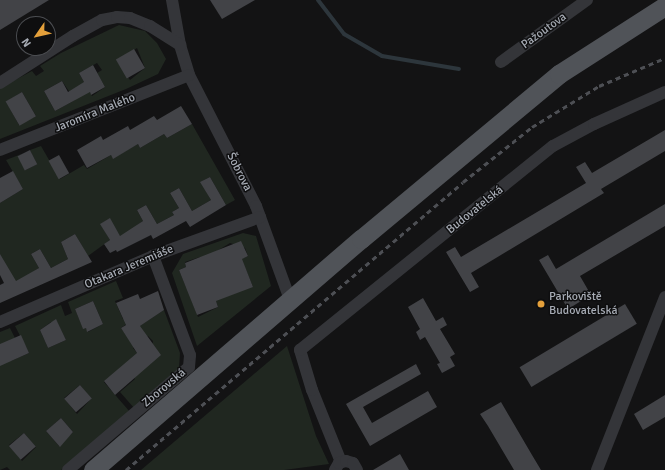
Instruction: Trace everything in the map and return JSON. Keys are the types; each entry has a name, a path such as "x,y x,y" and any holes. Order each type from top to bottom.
{"main road":[{"path":"93,470 438,174 559,74 665,6"}],"street":[{"name":"Šobrova","path":"172,0 180,45 189,75 260,217 290,302"},
{"name":"Pažoutova","path":"501,62 587,0"},
{"path":"0,82 102,20 116,17 130,18 150,26 180,45"},
{"name":"Jaromíra Malého","path":"0,150 189,75"},
{"name":"Budovatelská","path":"338,466 300,350 553,146 594,124 665,92"},
{"name":"Otakara Jeremiáše","path":"0,322 153,256 260,217"},
{"name":"Zborovská","path":"68,470 189,367 190,355 153,256"},
{"path":"597,470 665,297"},
{"path":"338,466 350,462 357,470"}],"shaded area":[{"path":"119,25 145,31 157,43 166,59 158,74 126,89 0,139 0,88 32,71 36,76 44,71 40,66 61,53","holes":["137,48 145,68 130,80 117,61","97,63 102,70 97,73 105,87 92,96 79,73","62,81 75,100 55,111 44,91","22,92 36,116 19,125 6,102"]},
{"path":"192,124 235,200 226,205 210,177 201,182 211,200 192,211 179,188 170,193 179,208 172,212 174,215 157,224 146,205 137,210 143,221 136,226 137,228 121,238 109,219 101,224 110,240 88,256 75,234 61,242 68,259 51,268 40,249 31,254 39,268 17,283 0,268 0,203 23,189 6,160 24,153 18,156 26,170 37,164 30,150 41,146 60,179 84,165 87,169 111,155 113,158 138,144 140,148 164,134 167,138"},
{"path":"243,233 256,236 271,286 197,346 172,273 183,254","holes":["230,243 245,248 248,256 223,266 217,251","200,257 208,279 186,287 179,270 186,267 185,262","246,270 253,287 225,278","212,291 218,307 198,317 191,299"]},
{"path":"116,281 123,298 115,301 123,319 132,320 121,328 126,335 164,310 180,353 179,369 134,408 120,392 135,379 124,365 104,382 130,412 61,470 10,470 7,467 0,470 0,332 10,328 15,338 11,361 29,353 15,326 61,305 65,316 72,313 68,302","holes":["93,301 103,324 88,332 86,328 83,328 75,309","51,322 52,324 57,322 66,340 48,348 40,330","148,336 153,341 148,366 133,348","80,385 91,399 77,414 64,398","61,418 73,432 59,446 46,431","24,433 36,447 22,461 9,445"]},
{"path":"287,346 316,436 329,464 284,470 141,470"}],"building":[{"path":"0,0 49,0 23,16 16,16 16,20 0,30"},
{"path":"210,0 255,0 222,19"},
{"path":"134,49 145,68 127,79 116,60"},
{"path":"93,65 105,87 91,95 90,92 55,111 44,91 62,81 68,92 84,82 79,73"},
{"path":"22,92 36,116 20,126 6,102"},
{"path":"181,106 192,124 167,138 164,134 140,148 138,144 113,159 111,155 87,168 77,150 101,136 103,140 128,126 130,130 154,116 157,120"},
{"path":"665,130 665,151 601,189 604,193 471,273 479,287 470,292 446,252 455,247 461,257 586,183 576,167 585,162 592,173"},
{"path":"30,150 37,164 25,171 18,156"},
{"path":"59,155 69,173 59,179 49,161"},
{"path":"13,171 23,189 0,203 0,178"},
{"path":"210,177 226,205 190,227 186,221 153,239 151,235 117,252 116,250 110,253 104,244 110,240 100,224 110,218 120,236 143,221 137,210 146,205 157,224 174,215 172,212 179,208 170,193 179,188 192,211 211,200 200,182"},
{"path":"665,204 665,226 580,276 591,295 568,309 539,260 548,255 556,269"},
{"path":"75,234 92,262 0,303 0,285 4,283 0,275 0,254 16,281 39,268 31,254 40,249 51,268 68,259 61,242"},
{"path":"241,241 248,256 242,259 253,287 216,301 218,307 197,315 179,270 186,267 185,263"},
{"path":"158,291 164,310 140,326 161,355 115,395 104,381 137,353 121,328 126,325 116,303 138,294 140,299"},
{"path":"423,298 436,321 443,317 447,325 440,329 455,354 450,357 455,366 442,373 437,364 440,363 425,337 420,340 416,332 420,329 408,307"},
{"path":"93,301 103,324 87,332 86,328 83,329 75,309"},
{"path":"625,304 637,324 531,387 520,367"},
{"path":"56,319 66,340 48,348 40,330"},
{"path":"21,335 29,353 0,366 0,344"},
{"path":"416,364 421,374 363,407 372,423 428,391 437,407 370,446 346,404"},
{"path":"80,385 92,399 76,412 64,399"},
{"path":"665,395 665,417 643,430 634,414"},
{"path":"501,402 541,470 514,470 480,414"},
{"path":"61,418 73,432 60,447 46,431"},
{"path":"24,433 36,447 21,460 9,446"},
{"path":"400,454 409,470 373,470"}],"waterway":[{"path":"318,0 344,34 382,56 459,69"}],"railway":[{"path":"126,470 463,182 532,127 599,86 665,58"}],"place":[{"name":"Parkoviště Budovatelská","path":"541,304"}]}
